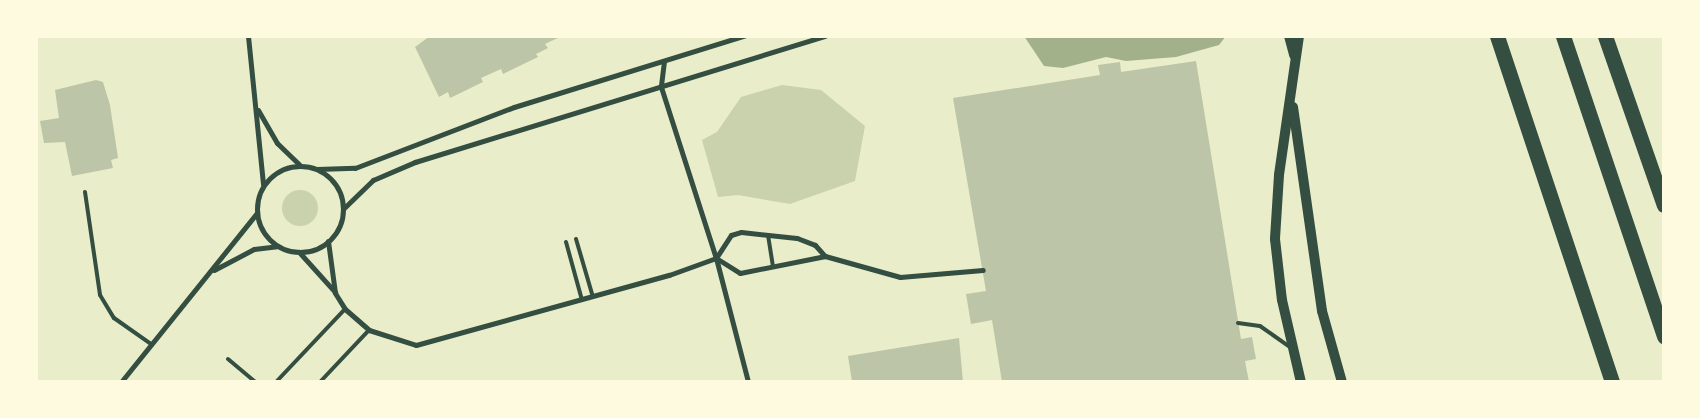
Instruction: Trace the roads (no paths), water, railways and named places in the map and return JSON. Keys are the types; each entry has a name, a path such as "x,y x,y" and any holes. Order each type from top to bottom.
{"highway":[{"path":"1497,36 1612,382"},
{"path":"1563,36 1664,336"},
{"path":"1605,36 1664,205"}],"main road":[{"path":"1289,36 1296,62"},
{"path":"1299,36 1279,175 1275,239 1282,300 1301,382"},
{"path":"1292,93 1309,240 1322,311 1342,382"}],"street":[{"path":"121,382 214,270 221,254 244,234 257,214 263,185 257,110 248,36"},
{"path":"263,185 279,170 300,165 317,169 356,168 514,107 744,36"},
{"path":"343,209 373,180 415,162 826,36"},
{"path":"664,61 660,86 716,258 748,382"},
{"path":"257,110 277,143 300,165"},
{"path":"299,252 328,241 339,226 343,209 335,184 317,169"},
{"path":"257,214 263,232 278,246"},
{"path":"214,270 254,249 278,246 299,252 335,293 345,309 369,330 404,343 429,344 593,297 716,258 731,235 767,232 815,245 824,256"},
{"path":"328,241 335,293"},
{"path":"716,258 740,273 824,256 900,277 983,270"}],"lane":[{"path":"85,192 100,295 114,318 151,344"},
{"path":"767,232 773,265"},
{"path":"576,239 593,297"},
{"path":"566,242 582,300"},
{"path":"276,382 345,309"},
{"path":"1238,323 1260,326 1294,351"},
{"path":"320,382 369,330"},
{"path":"228,359 255,382"}]}
